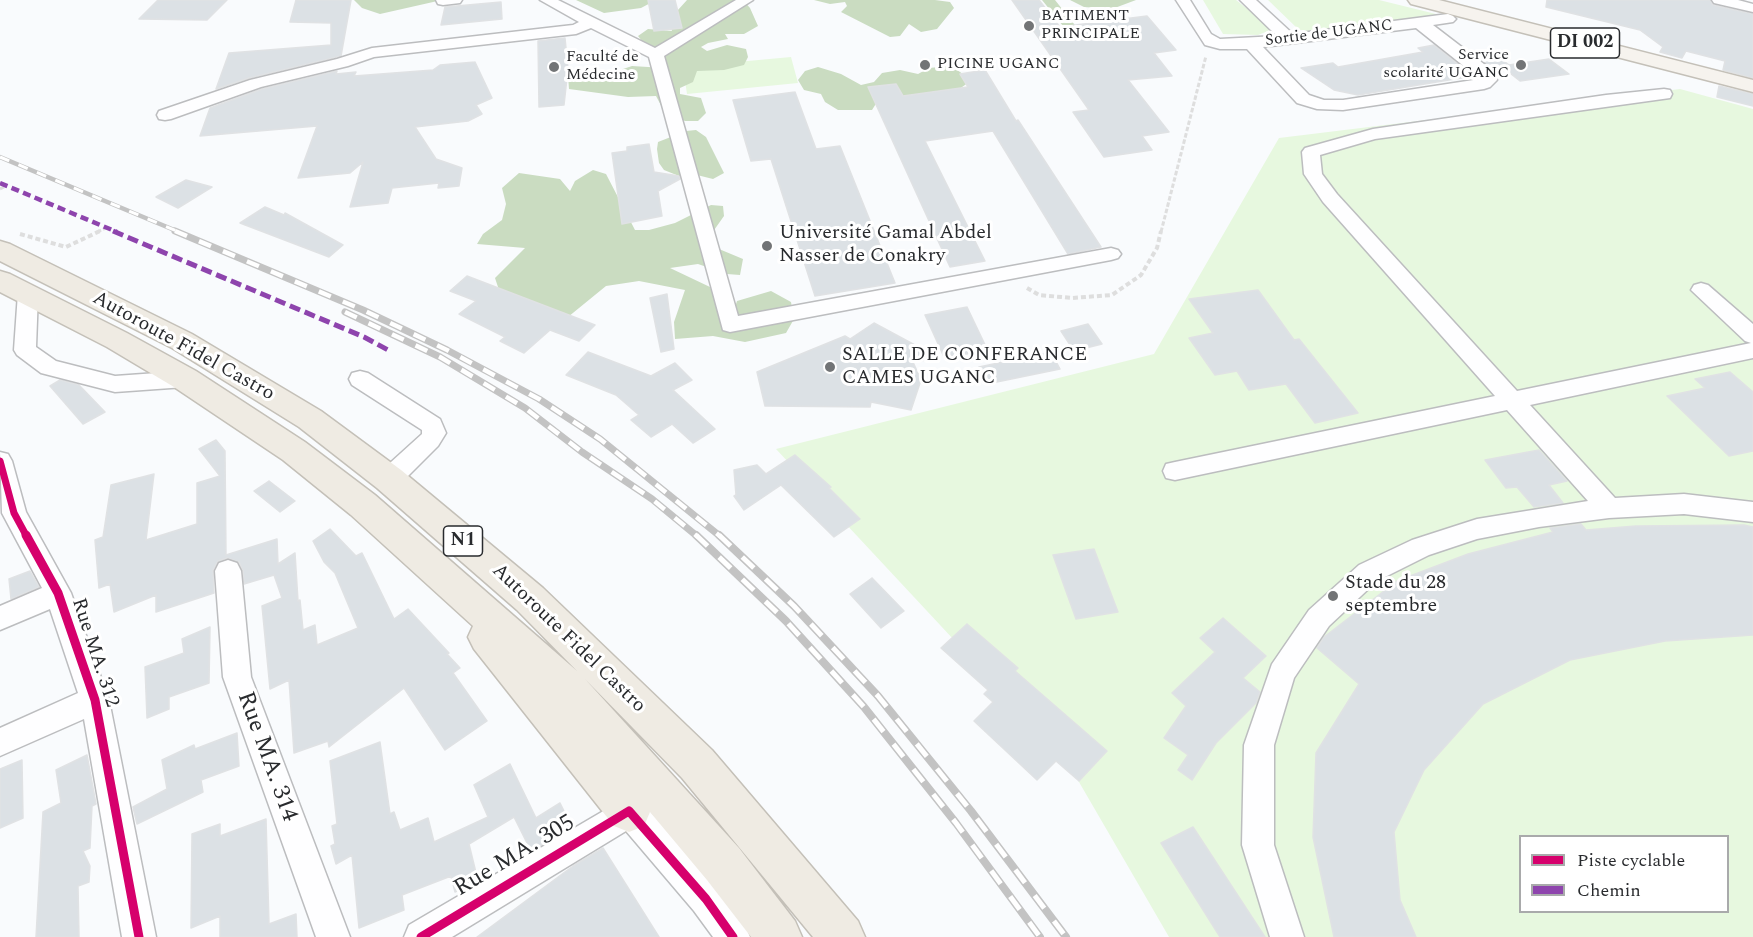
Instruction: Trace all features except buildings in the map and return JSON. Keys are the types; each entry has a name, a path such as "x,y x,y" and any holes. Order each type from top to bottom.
{"highway":[{"name":"Autoroute Fidel Castro","path":"6,241 182,341 310,419 390,479 530,599 697,764 842,937"},
{"name":"Autoroute Fidel Castro","path":"14,286 186,379 294,451 363,505 566,686 723,864 779,937"},
{"path":"363,505 410,549 468,614 629,811"}],"main road":[{"name":"DI 002","path":"1417,0 1753,86"},
{"name":"DI 002","path":"1449,10 1753,77"}],"street":[{"path":"547,0 656,54 730,325 1111,254"},
{"path":"656,54 711,15 746,0"},
{"path":"1183,0 1210,42"},
{"path":"1247,0 1289,39"},
{"path":"1719,0 1753,8"},
{"name":"Sortie de UGANC","path":"1210,42 1251,44 1420,23 1449,10"},
{"path":"165,115 256,83 342,63 372,53 576,28 592,22"},
{"path":"1251,44 1303,99 1323,105 1343,105 1461,88 1484,84 1489,80 1487,74 1420,23"},
{"path":"1609,508 1330,198 1313,174 1311,152 1373,134 1606,100 1665,94"},
{"path":"14,286 25,350 50,367 115,384 186,379"},
{"path":"1701,290 1753,336"},
{"path":"1175,471 1753,350"},
{"path":"360,379 432,425 434,433 430,440 390,479"},
{"name":"Rue MA. 312","path":"0,461 7,515 57,593 95,700 139,937"},
{"path":"1287,937 1258,845 1259,745 1282,673 1319,618 1368,573 1421,547 1477,529 1539,517 1609,508 1684,504 1753,512"},
{"name":"Rue MA. 314","path":"228,571 237,677 333,937"},
{"path":"0,618 57,593"},
{"path":"0,742 95,700"},
{"path":"629,811 706,899 733,937"},
{"name":"Rue MA. 305","path":"421,937 629,811"}],"path":[{"path":"1002,274 1039,295 1072,298 1112,295 1141,275 1157,248 1210,42"},
{"path":"0,189 6,186"},
{"path":"6,241 66,247 106,228"}],"green space":[{"path":"354,0 442,0 380,14 362,8"},
{"path":"576,0 656,0 641,8 604,13"},
{"path":"687,0 743,0 750,8 758,26 744,34 725,34 728,39 708,43 701,47 707,51 727,45 746,49 748,57 744,65 724,70 697,71 693,82 680,88 680,94 701,98 706,113 698,121 685,121 665,113 656,96 628,97 569,89 568,76 584,72 605,75 632,66 664,68 638,36 648,29 672,31 668,21"},
{"path":"814,0 935,0 950,2 954,8 937,29 921,32 909,24 900,36 890,37 841,12 847,6 845,2 830,4"},
{"path":"1042,0 1055,0 1078,29 1067,31"},
{"path":"1070,0 1136,0 1112,9 1084,7"},
{"path":"1203,0 1236,0 1273,29 1258,35 1223,34"},
{"path":"1268,0 1379,0 1440,15 1315,35 1298,29"},
{"path":"791,57 798,83 687,94 683,67"},
{"path":"951,66 972,80 955,92 927,106 884,91 872,110 838,110 825,102 821,94 804,90 798,80 805,71 818,67 841,74 861,85 874,82 882,73 900,70 918,74 929,68"},
{"name":"Stade du 28 septembre","path":"1680,89 1753,109 1753,937 1169,937 1079,782 1050,743 776,449 1154,354 1279,138"},
{"path":"696,130 706,137 724,173 713,179 697,175 679,176 664,170 659,163 658,142 686,131"},
{"path":"593,170 606,174 635,230 649,230 675,223 711,205 723,206 724,216 712,233 719,249 743,259 740,275 727,274 698,264 670,268 710,287 717,307 734,310 737,301 771,291 791,302 794,319 786,333 745,342 713,336 675,339 674,322 685,290 639,281 606,286 568,317 502,299 495,278 525,248 477,244 483,234 502,220 506,204 502,188 519,173 560,179 570,191 575,181"}],"railway":[{"path":"0,157 179,232"},
{"path":"175,231 363,310 447,350 539,399 600,439 721,537"},
{"path":"345,312 440,357 525,408 582,452 652,499 698,537"},
{"path":"696,535 786,621 864,707 956,823 1040,937"},
{"path":"719,535 794,606 878,696 971,811 1066,937"}],"marked path":[{"path":"0,183 364,337 388,350"}],"cycle path":[{"path":"0,461 14,513 58,593 95,700 139,937"},
{"path":"421,937 629,811 706,899 733,937"}],"place":[{"name":"BATIMENT PRINCIPALE","path":"1029,26"},
{"name":"PICINE UGANC","path":"925,65"},
{"name":"Service scolarité UGANC","path":"1521,65"},
{"name":"Faculté de Médecine","path":"554,67"},
{"name":"Université Gamal Abdel Nasser de Conakry","path":"767,246"},
{"name":"SALLE DE CONFERANCE CAMES UGANC","path":"830,367"},
{"name":"Stade du 28 septembre","path":"1333,596"}]}
